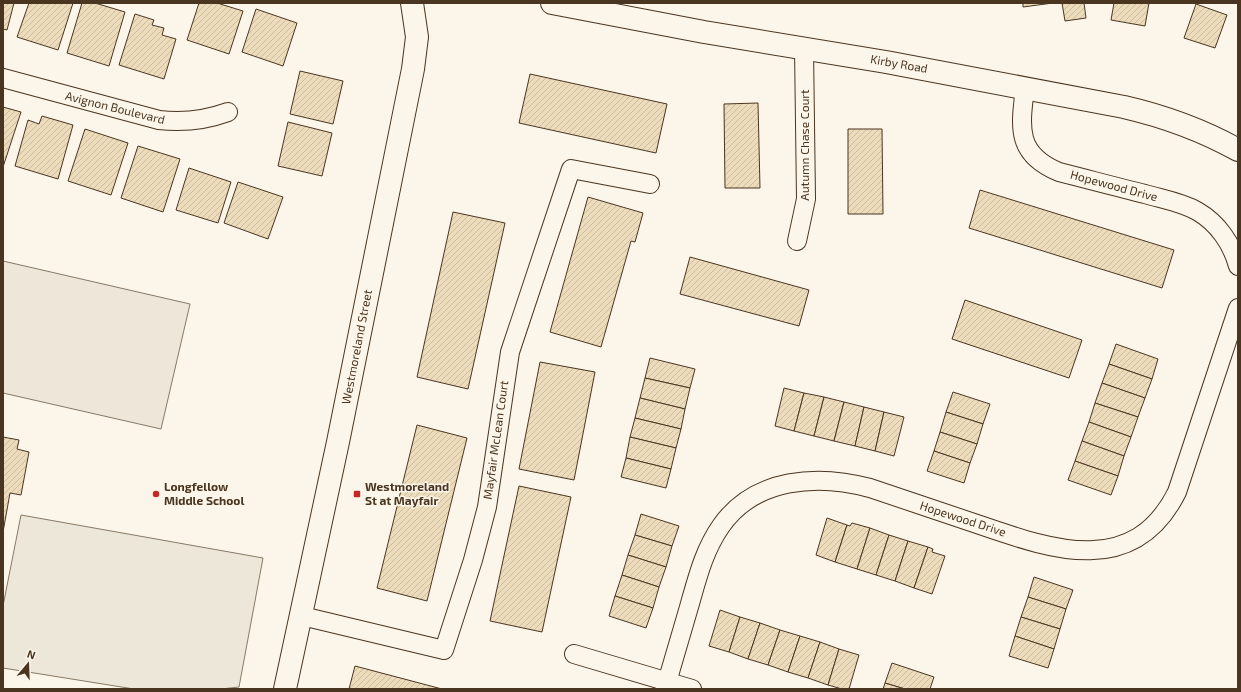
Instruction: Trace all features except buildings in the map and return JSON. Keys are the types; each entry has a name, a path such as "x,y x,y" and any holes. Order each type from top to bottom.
{"main road":[{"name":"Westmoreland Street","path":"285,689 302,616 338,442 413,69 417,37 412,3"},
{"name":"Kirby Road","path":"552,3 704,32 886,62 1124,107 1188,126 1238,150"}],"street":[{"name":"Autumn Chase Court","path":"797,241 806,199 804,48"},
{"name":"Avignon Boulevard","path":"3,78 159,120 180,122 193,121 208,119 228,112"},
{"name":"Hopewood Drive","path":"1025,88 1022,114 1023,136 1026,146 1036,159 1047,167 1059,172 1178,203 1198,211 1214,224 1226,237 1238,266"},
{"name":"Mayfair McLean Court","path":"302,616 444,650 487,507 512,345 571,168 650,184"},
{"name":"Hopewood Drive","path":"666,685 705,554 722,524 733,511 755,496 776,486 795,482 817,480 849,483 870,488 1004,533 1070,550 1090,551 1115,547 1147,532 1163,516 1177,492 1238,308"},
{"path":"574,654 666,685 692,689"}],"shaded area":[{"path":"3,261 190,304 161,429 3,393"},
{"path":"21,515 263,558 239,687 221,689 134,689 3,668 3,606"}],"place":[{"name":"Longfellow Middle School","path":"156,494"},
{"name":"Westmoreland St at Mayfair","path":"357,494"}]}
